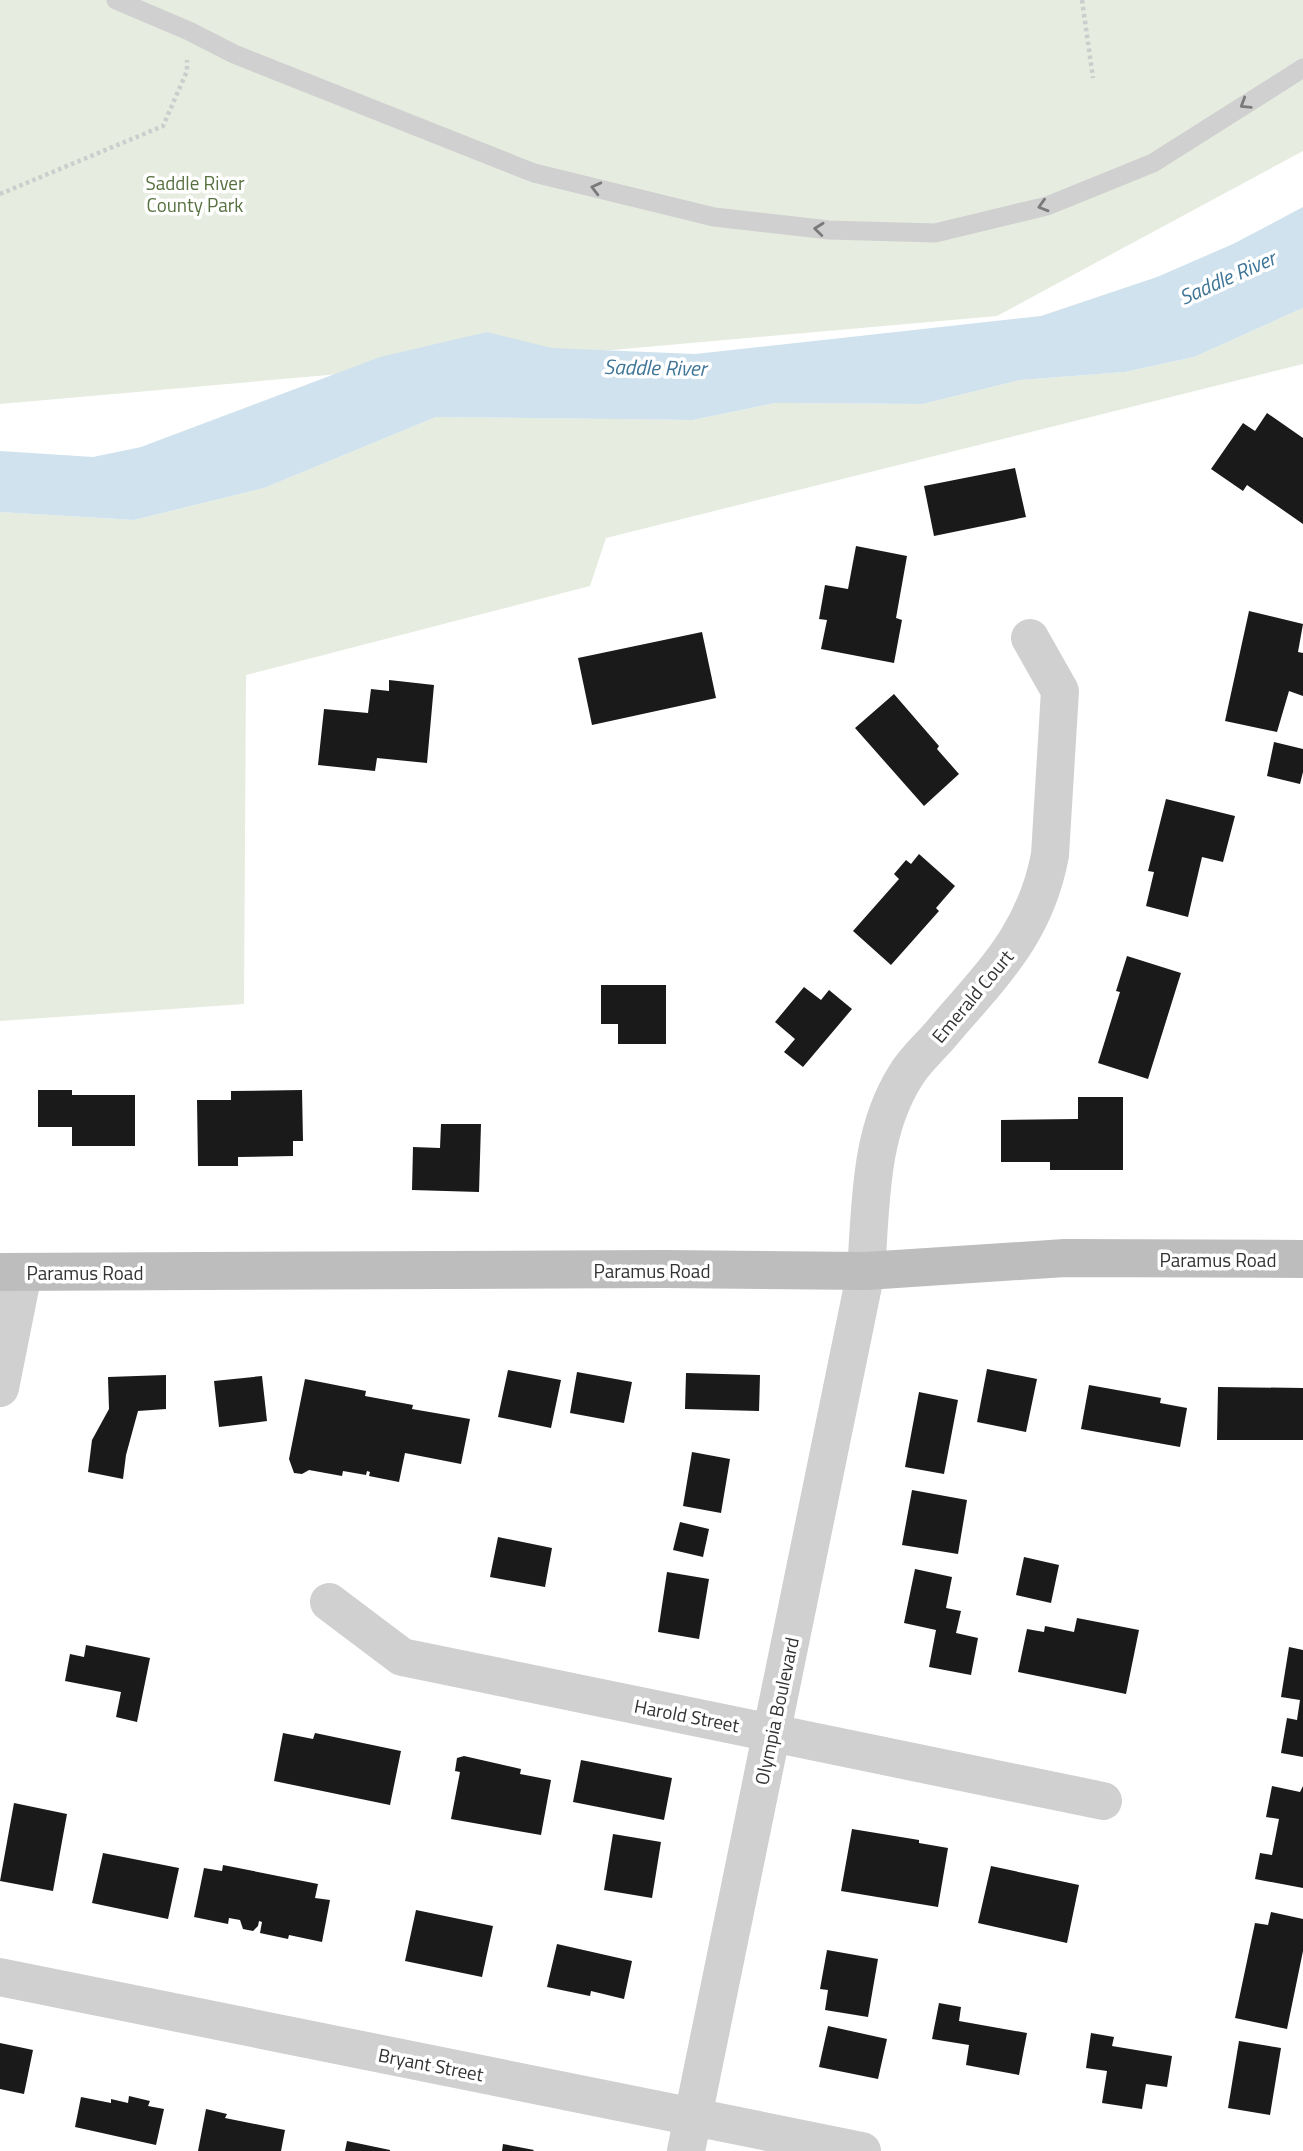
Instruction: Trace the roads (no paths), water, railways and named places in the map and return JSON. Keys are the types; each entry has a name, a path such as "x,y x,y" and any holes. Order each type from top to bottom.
{"main road":[{"name":"Paramus Road","path":"11,1273 637,1269 866,1271 1065,1258 1303,1259"}],"street":[{"name":"Emerald Court","path":"866,1271 874,1157 888,1111 906,1074 1010,954 1031,918 1047,871 1060,691 1030,638"},
{"name":"Olympia Boulevard","path":"690,2134 866,1271"},
{"path":"0,1388 11,1273"},
{"name":"Harold Street","path":"328,1602 402,1657 1103,1801"},
{"name":"Bryant Street","path":"0,1976 690,2134 862,2151"}],"lane":[{"path":"116,0 234,54 534,173 714,217 829,230 935,233 1047,205 1153,163 1303,68"}],"water":[{"name":"Saddle River","path":"1303,207 1303,308 1194,357 1125,372 1020,380 923,404 775,403 693,420 436,417 264,488 134,520 0,512 0,451 93,457 141,447 380,357 487,332 552,348 695,354 1041,316 1157,277 1233,244"}],"park label":[{"name":"Saddle River County Park","path":"195,193"}]}
